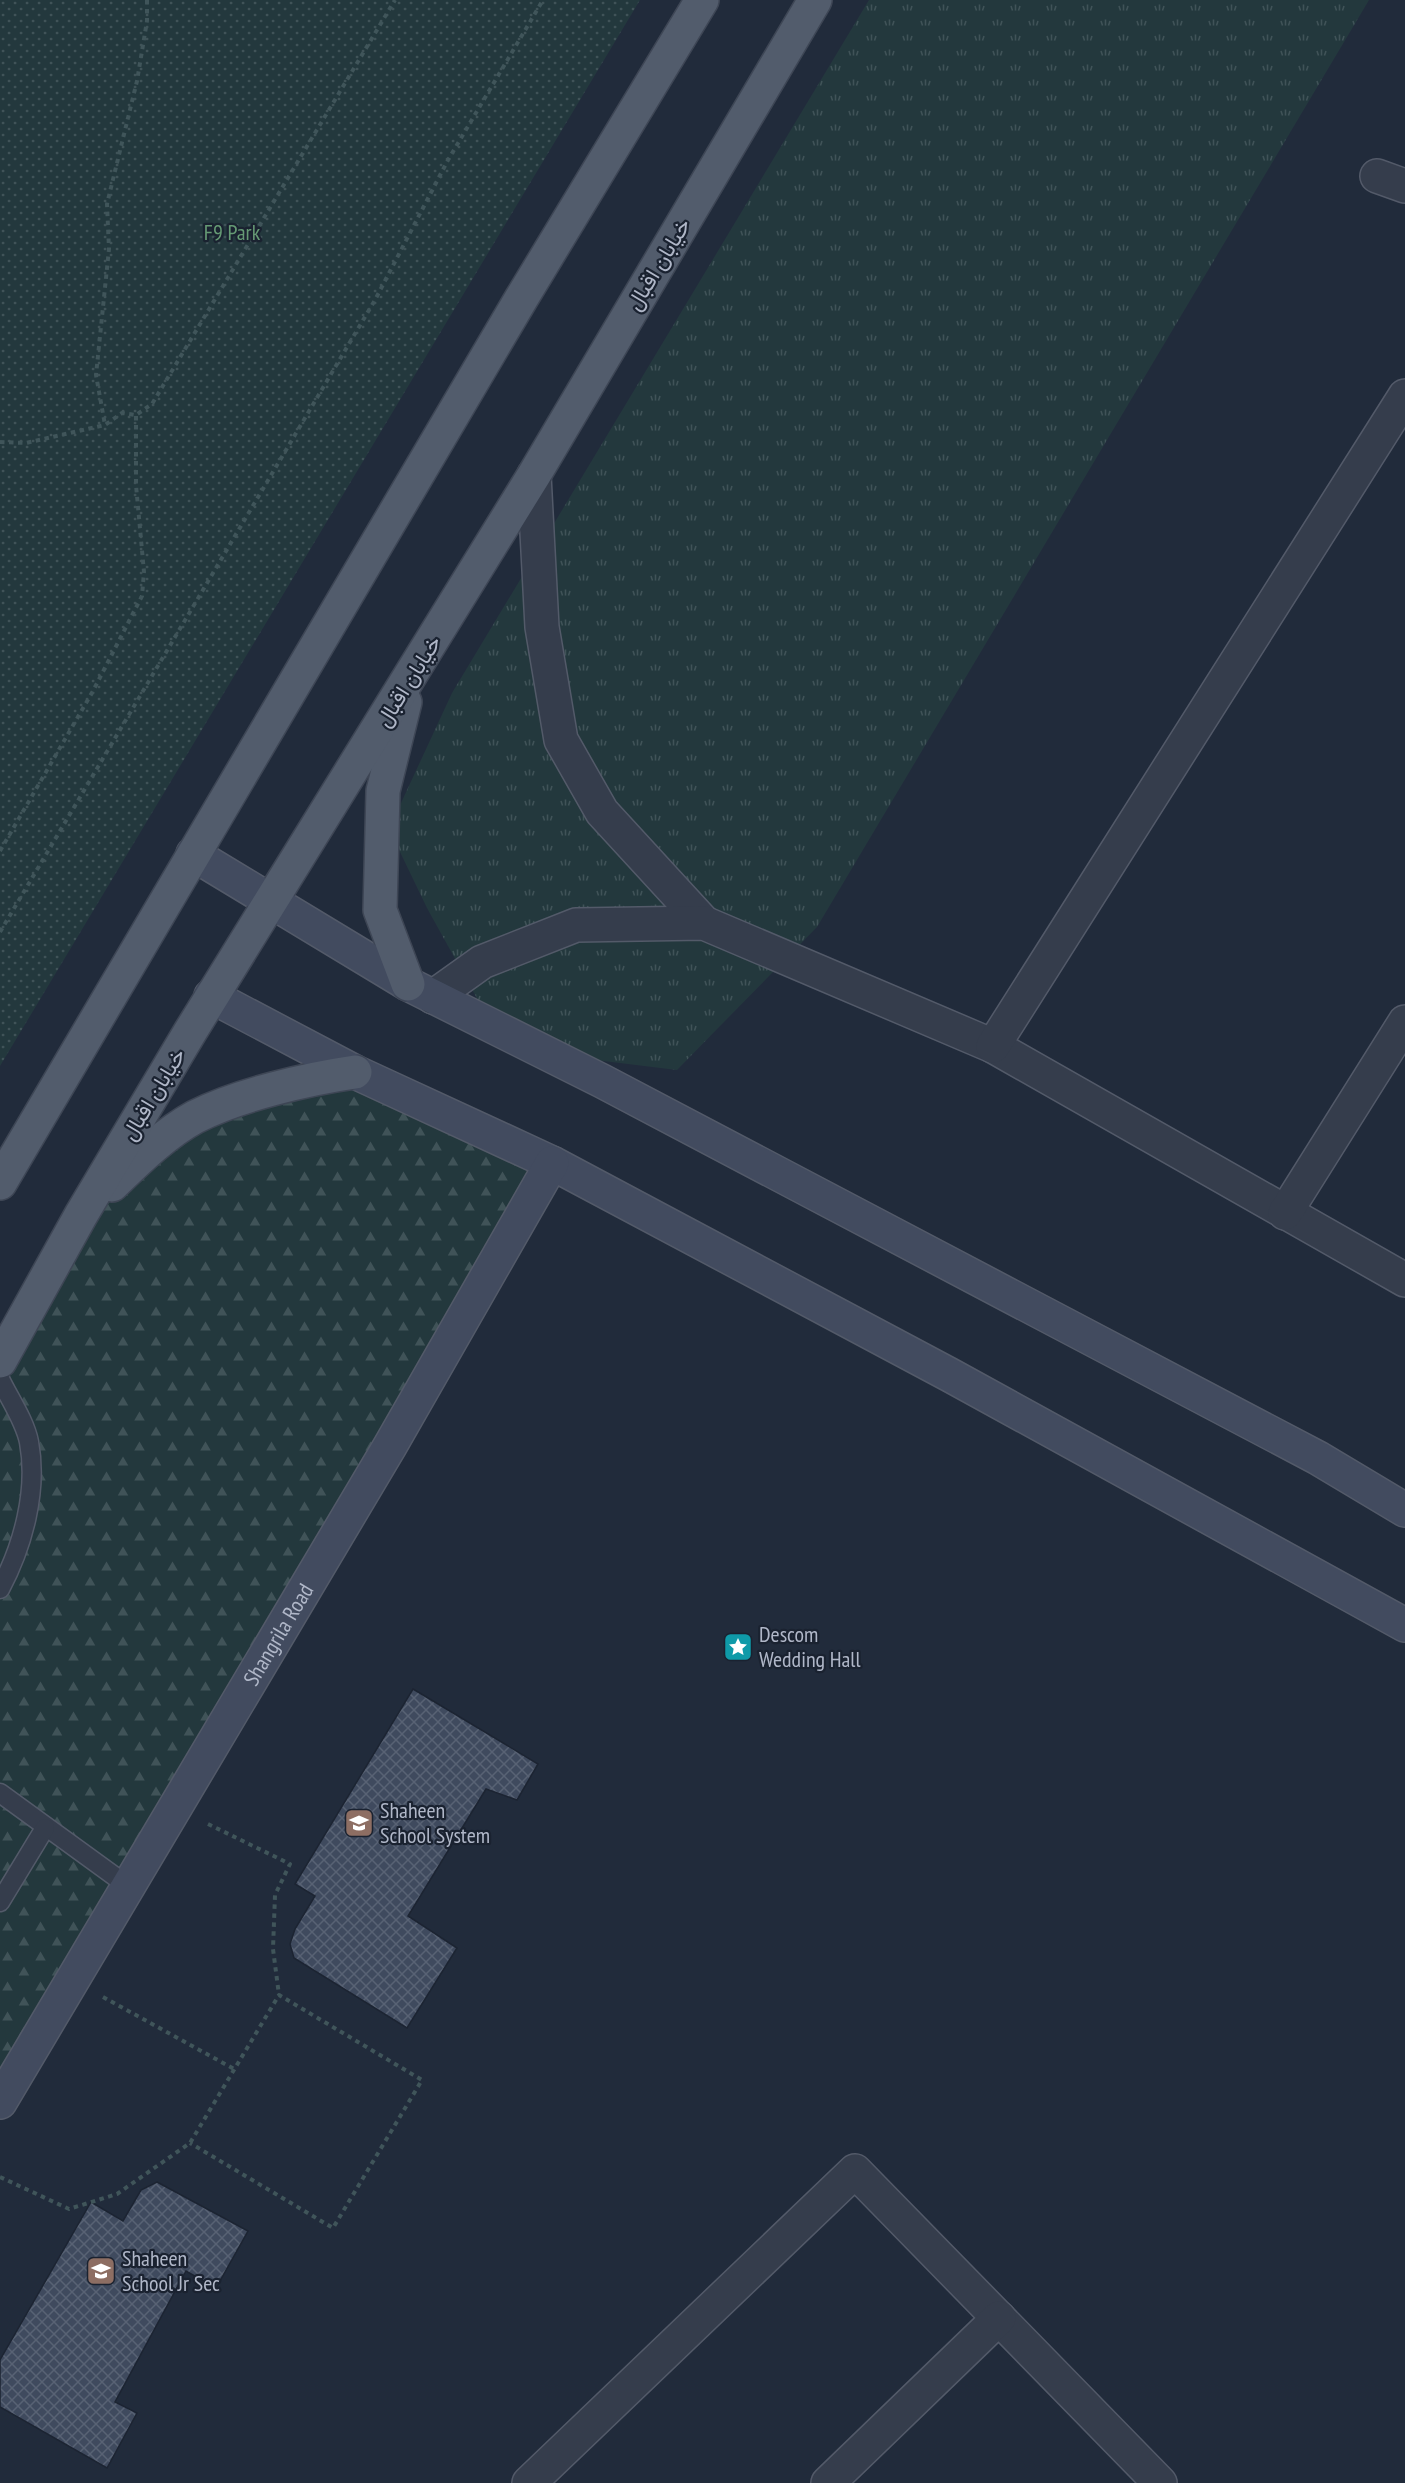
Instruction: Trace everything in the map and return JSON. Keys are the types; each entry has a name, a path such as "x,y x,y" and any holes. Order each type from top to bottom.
{"main road":[{"path":"0,1183 193,854 702,0"},
{"name":"خیابان اقبال","path":"0,1361 81,1215 211,996 271,903 534,475 815,0"},
{"path":"412,675 384,792 380,910 420,990"},
{"path":"81,1215 141,1156 194,1118 234,1101 330,1076 356,1072"}],"street":[{"path":"993,1046 1405,396"},
{"path":"534,475 542,627 561,740 602,812 705,923 993,1046 1285,1214 1405,1280"},
{"path":"193,854 271,903 420,990 602,1081 1308,1452 1405,1510"},
{"path":"420,990 482,962 576,925 705,923"},
{"path":"211,996 356,1072 552,1163 950,1375 1405,1625"},
{"path":"1285,1214 1405,1022"},
{"name":"Shangrila Road","path":"0,2102 390,1446 552,1163"},
{"path":"529,2483 855,2171 999,2318 1151,2480"},
{"path":"828,2483 999,2318"}],"lane":[{"path":"0,1379 29,1441 32,1491 12,1568 0,1589"},
{"path":"0,1793 45,1828 128,1886"},
{"path":"0,1902 45,1828"}],"path":[{"path":"105,425 96,375 109,249 107,204 135,91 147,21 147,0"},
{"path":"0,442 26,443 105,425 122,413 136,415 152,405 395,0"},
{"path":"0,933 375,300 448,160 543,0"},
{"path":"0,851 93,691 142,596 144,572 136,485 136,415"},
{"path":"0,2177 69,2209 117,2194 190,2143 279,1995 273,1949 275,1895 290,1864 175,1808"},
{"path":"72,1981 234,2069"},
{"path":"190,2143 333,2228 369,2169 422,2080 279,1995"}],"green space":[{"name":"F9 Park","path":"0,0 640,0 0,1066"},
{"path":"869,0 1369,0 817,927 677,1070 505,1049 427,908 389,829 452,693"},
{"path":"330,1075 552,1163 0,2096 0,1361 81,1215 194,1118"}],"building":[{"path":"413,1689 538,1764 517,1800 486,1789 408,1916 457,1948 407,2028 294,1958 290,1944 295,1929 315,1896 295,1884"},
{"path":"157,2182 248,2231 216,2288 186,2271 115,2402 137,2413 107,2468 0,2407 0,2360 91,2202 123,2221 141,2190"}],"place":[{"name":"Descom Wedding Hall","path":"738,1647"},
{"name":"Shaheen School System","path":"359,1823"},
{"name":"Shaheen School Jr Sec","path":"101,2271"}]}
